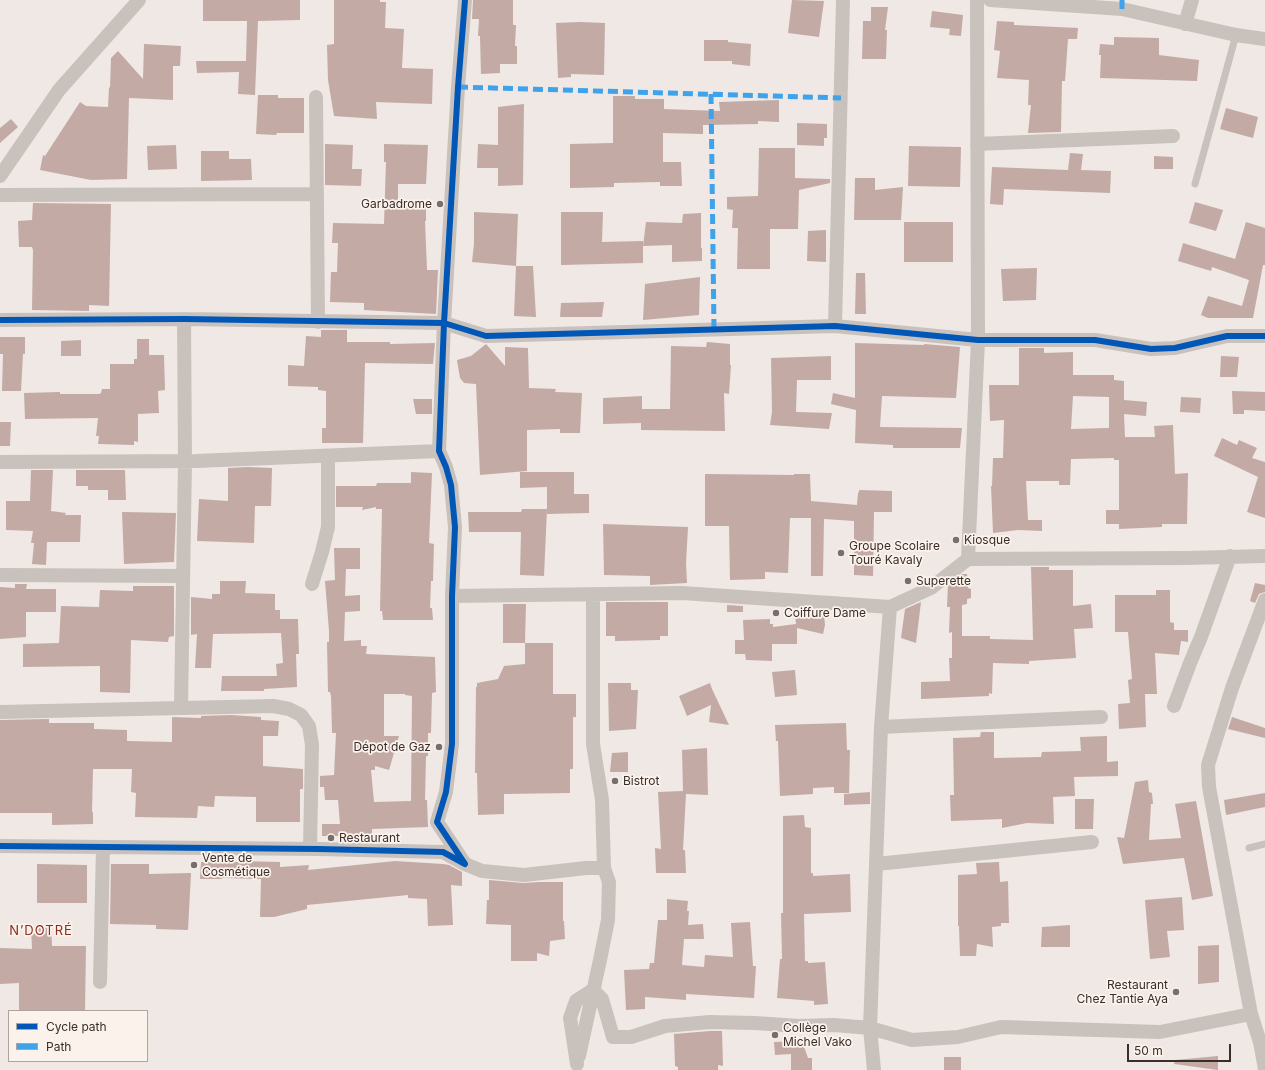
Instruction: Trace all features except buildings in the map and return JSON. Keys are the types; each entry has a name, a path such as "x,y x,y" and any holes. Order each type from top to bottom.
{"street":[{"path":"0,176 59,90 139,0"},
{"path":"464,864 437,822 446,792 452,744 452,596 455,527 451,485 446,467 438,451 444,322 465,0"},
{"path":"836,326 843,0"},
{"path":"968,559 978,340 977,0"},
{"path":"990,0 1122,9 1236,35 1265,39"},
{"path":"1185,24 1192,0"},
{"path":"316,97 318,322"},
{"path":"977,144 1173,136"},
{"path":"0,195 317,194"},
{"path":"0,320 444,322 486,336 836,326 978,340 1095,340 1151,349 1176,348 1227,336 1265,336"},
{"path":"182,708 185,461 184,320"},
{"path":"0,462 185,461 438,451"},
{"path":"312,584 328,527 328,456"},
{"path":"1174,706 1190,663 1202,638 1230,556"},
{"path":"452,596 682,594 890,607 931,588 968,559 1265,556"},
{"path":"0,575 183,576"},
{"path":"577,1067 608,920 610,882 604,868 602,800 593,744 593,595"},
{"path":"1265,600 1232,688 1208,765 1209,786 1251,1014 1262,1042 1265,1070"},
{"path":"874,1070 870,1028 881,727 890,607"},
{"path":"0,712 273,706 289,709 301,715 309,726 312,745 310,849"},
{"path":"881,727 1101,717"},
{"path":"876,864 1092,842"},
{"path":"0,846 443,852 464,864 482,871 524,875 586,868 604,868"},
{"path":"100,982 103,847"},
{"path":"593,990 602,999 613,1037 630,1037 665,1026 710,1022 870,1028 912,1040 958,1036 1001,1027 1160,1032 1251,1014"}],"lane":[{"path":"1195,184 1236,35"},
{"path":"1248,848 1265,844"}],"marked path":[{"path":"1122,0 1122,9"},
{"path":"458,87 841,98"},
{"path":"711,94 714,330"}],"cycle path":[{"path":"0,846 319,849 443,852 465,864 437,822 446,792 452,744 452,596 455,527 451,485 446,467 439,451 444,323 458,87 465,0"},
{"path":"0,320 184,319 444,323 486,336 835,326 978,340 1095,340 1151,349 1175,348 1227,336 1265,336"}],"place":[{"name":"Garbadrome","path":"440,204"},
{"name":"Kiosque","path":"956,540"},
{"name":"Groupe Scolaire Touré Kavaly","path":"841,553"},
{"name":"Superette","path":"908,581"},
{"name":"Coiffure Dame","path":"776,613"},
{"name":"Dépot de Gaz","path":"439,747"},
{"name":"Bistrot","path":"615,781"},
{"name":"Restaurant","path":"331,838"},
{"name":"Vente de Cosmétique","path":"194,865"},
{"name":"Restaurant Chez Tantie Aya","path":"1176,992"},
{"name":"Collège Michel Vako","path":"775,1035"}],"district":[{"name":"N’DOTRÉ","path":"41,931"}]}
